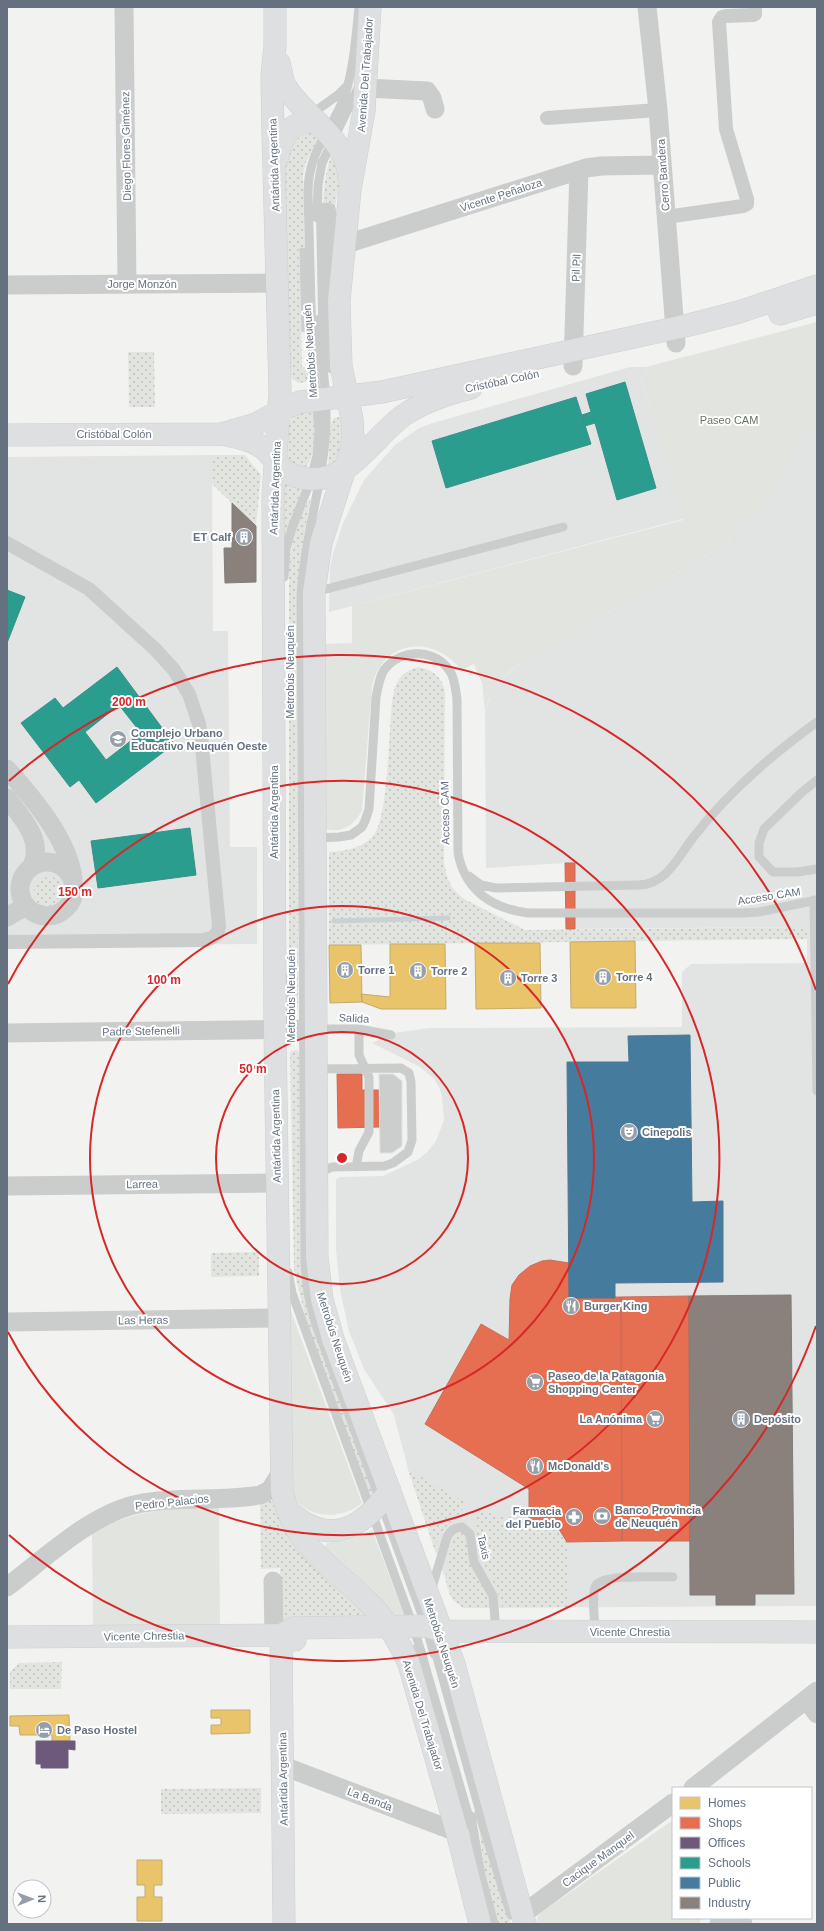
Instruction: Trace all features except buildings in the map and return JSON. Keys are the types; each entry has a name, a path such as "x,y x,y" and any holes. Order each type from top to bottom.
{"main road":[{"name":"Avenida Del Trabajador","path":"350,190 361,135 357,86 367,46 370,7"},
{"path":"276,17 278,59 284,84 316,127 341,148 347,161 350,190 343,245 339,301 341,366 348,382 354,388 357,395"},
{"name":"Antártida Argentina","path":"276,17 272,76 280,411 273,496 293,1031 315,1068 317,1257 327,1319 380,1503"},
{"path":"275,170 283,140 290,129 316,127"},
{"name":"Cristóbal Colón","path":"676,336 734,314 817,286"},
{"name":"Cristóbal Colón","path":"7,435 221,434 249,426 300,402 357,395 573,358 676,336 727,331 817,303"},
{"name":"Cristóbal Colón","path":"221,434 255,444 265,451 275,463 287,473 315,479 333,476 345,469 402,416 433,398 573,358"},
{"name":"Antártida Argentina","path":"280,1474 278,1318 282,1189 293,1031 314,838 314,592 317,559 321,543 352,444 357,395"},
{"name":"Avenida Del Trabajador","path":"280,1474 286,1509 292,1524 311,1550 368,1602 416,1632 465,1701 521,1921"},
{"name":"Avenida Del Trabajador","path":"380,1503 429,1598 416,1632 409,1664 463,1827 480,1924"},
{"path":"286,1509 303,1523 322,1530 332,1531 354,1526 380,1503"},
{"name":"Vicente Chrestia","path":"7,1637 277,1635 294,1628 416,1632 817,1632"},
{"name":"Antártida Argentina","path":"277,1635 283,1766 284,1924"}],"street":[{"name":"Diego Flores Giménez","path":"124,7 127,284"},
{"name":"Cerro Bandera","path":"647,7 658,110 676,336"},
{"path":"666,217 743,206 747,202 726,129 719,22 722,17 726,16 754,15 755,7"},
{"path":"357,86 427,91 432,98 435,109"},
{"path":"547,118 658,110"},
{"name":"Vicente Peñaloza","path":"343,245 579,170 601,166 662,165"},
{"name":"Pil Pil","path":"573,358 579,170"},
{"path":"323,210 329,210 331,366 325,322 323,210"},
{"name":"Jorge Monzón","path":"7,285 278,283"},
{"path":"7,543 89,589 156,650 182,681 194,709 201,737 219,926 219,931 215,936 203,940 7,942"},
{"path":"7,770 33,799 58,837 70,860 74,884 71,902 66,909 58,914 41,916 32,912 21,898 21,880 25,872 32,866 40,863 49,862 58,864 71,876 74,884"},
{"path":"7,798 21,816 34,840 36,855 32,866"},
{"path":"7,917 26,906"},
{"name":"Padre Stefenelli","path":"7,1033 293,1031"},
{"name":"Larrea","path":"7,1186 282,1189"},
{"name":"Las Heras","path":"7,1322 278,1318"},
{"name":"Pedro Palacios","path":"7,1587 83,1529 124,1508 151,1502 260,1494 270,1490 280,1474"},
{"name":"Antártida Argentina","path":"273,1581 277,1635"},
{"path":"439,1644 444,1646 492,1815 484,1816 437,1648 439,1644"},
{"path":"414,1652 418,1654 463,1827 460,1824 412,1656 414,1652"},
{"path":"694,1787 814,1701"},
{"name":"La Banda","path":"283,1766 463,1827"},
{"name":"Cacique Manquel","path":"521,1921 672,1804"},
{"path":"718,1924 731,1922 743,1924"}],"lane":[{"name":"Metrobús Neuquén","path":"316,127 338,109 357,86 354,55 359,7"},
{"name":"Metrobús Neuquén","path":"316,127 357,91 367,46"},
{"name":"Metrobús Neuquén","path":"316,127 338,95 357,86"},
{"name":"Metrobús Neuquén","path":"293,1031 302,590 315,479 326,435 321,399 317,197 319,174 326,152 316,127"},
{"name":"Metrobús Neuquén","path":"284,588 285,559 289,538 315,479"},
{"path":"314,592 563,527"},
{"name":"Acceso CAM","path":"314,838 345,837 362,828 369,809 376,697 380,680 383,672 395,660 409,654 423,654 437,658 443,663 448,668 454,681 457,699 458,846 462,870 477,891 489,901 501,908 529,913 741,913 764,911 816,900"},
{"path":"462,870 481,884 496,888 639,886 656,882 669,869 716,809 740,785 766,762 817,722"},
{"path":"817,780 801,793 764,829 759,844 759,857 773,872 797,872 817,869"},
{"path":"816,900 817,1091"},
{"name":"Metrobús Neuquén","path":"286,966 293,1031 305,1266 308,1293 316,1322 380,1503 416,1632"},
{"name":"Salida","path":"293,1031 359,1029 391,1035"},
{"path":"356,1167 360,1148 370,1132 369,1077 359,1055 359,1029"},
{"path":"315,1068 401,1068 409,1073 411,1082 412,1144 405,1155 388,1165 329,1168 316,1179"},
{"name":"Metrobús Neuquén","path":"282,1189 288,1266 292,1293 380,1503 416,1632 470,1810 481,1875 494,1924"},
{"name":"Taxis","path":"429,1598 447,1537 456,1527 462,1527 470,1534 474,1562 493,1596 496,1631"},
{"path":"595,1632 595,1592 596,1586 599,1582 610,1578 673,1577"}],"shaded area":[{"path":"630,367 646,367 647,373 641,378 683,519 329,612 330,568 343,523 364,480 395,445 419,428 433,423"},
{"path":"817,422 817,1606 463,1608 452,1599 408,1469 394,1415 364,1369 349,1331 340,1290 336,1249 336,1179 340,1177 383,1176 419,1159 436,1141 444,1120 442,1097 439,1087 434,1079 420,1067 372,1043 394,1033 429,1028 682,1027 682,972 691,964 807,963 807,927 566,929 565,863 486,868 485,712 493,689 500,680 517,666 728,543 742,519 804,436"},
{"name":"Complejo Urbano Educativo Neuquén Oeste","path":"212,455 213,631 228,631 230,847 257,847 257,944 7,946 7,457"}],"green space":[{"path":"311,133 318,139 306,162 303,175 305,247 299,248 302,367 308,367 309,379 306,382 298,383 292,379 290,374 284,176 290,148 298,138 304,134"},
{"path":"333,151 340,182 335,206 330,294 324,240 323,204 324,186"},
{"name":"Paseo CAM","path":"817,322 817,422 804,436 751,524 742,519 728,543 517,666 496,686 487,704 485,712 482,683 474,664 461,670 450,658 437,651 424,647 410,647 398,651 387,659 378,670 372,686 362,810 356,820 348,827 338,830 326,829 320,644 352,643 352,606 683,520 641,378 647,373 646,367"},
{"path":"128,352 154,352 155,407 129,407"},
{"path":"313,410 315,432 312,455 306,467 295,469 284,455 286,425 294,415"},
{"path":"339,417 345,425 338,461 329,465 331,423 334,418"},
{"path":"212,455 245,455 261,475 256,526 212,484"},
{"path":"283,479 303,486 278,559"},
{"path":"311,497 301,553 297,587 298,1008 292,1010 289,1004 289,568 291,549 298,522"},
{"path":"419,667 433,672 442,682 445,691 444,863 447,877 453,889 464,899 525,930 807,927 807,939 329,945 329,852 354,848 366,842 375,833 379,824 385,794 394,692 399,679 403,674"},
{"path":"50,877 61,882 66,893 61,904 50,909 39,904 34,893 39,882"},
{"path":"297,1050 300,1054 301,1254 371,1486 373,1495 371,1498 306,1320 294,1270 290,1053 291,1051"},
{"path":"259,1252 259,1276 211,1277 211,1253"},
{"path":"282,1287 362,1503 354,1509 345,1512 326,1515 317,1513 300,1505 293,1498"},
{"path":"408,1469 466,1503 462,1510 439,1537 436,1554"},
{"path":"270,1500 274,1501 317,1570 368,1616 281,1625 280,1568 261,1569 260,1503"},
{"path":"219,1505 220,1626 93,1628 92,1533 122,1519 138,1515 170,1509"},
{"path":"476,1509 498,1516 529,1519 530,1525 557,1526 567,1542 568,1607 502,1607 498,1593 484,1563 479,1548 475,1524"},
{"path":"372,1530 406,1620 404,1627 324,1547 327,1543 347,1541"},
{"path":"457,1532 461,1532 466,1539 471,1564 487,1596 490,1607 463,1608 451,1596 446,1583 446,1576 452,1541"},
{"path":"62,1662 61,1689 10,1689 10,1672 19,1663"},
{"path":"261,1788 261,1813 161,1814 161,1789"},
{"path":"478,1822 511,1924 498,1924 484,1867"},
{"path":"672,1822 672,1919 702,1919 698,1924 536,1924 538,1916"}],"waterway":[{"path":"334,921 448,918"}],"place":[{"name":"ET Calf","path":"244,537"},
{"name":"Complejo Urbano Educativo Neuquén Oeste","path":"118,739"},
{"name":"Torre 1","path":"345,970"},
{"name":"Torre 2","path":"418,971"},
{"name":"Torre 4","path":"603,977"},
{"name":"Torre 3","path":"508,978"},
{"name":"Cinepolis","path":"629,1132"},
{"name":"Burger King","path":"571,1306"},
{"name":"Paseo de la Patagonia Shopping Center","path":"535,1382"},
{"name":"La Anónima","path":"655,1419"},
{"name":"Depósito","path":"741,1419"},
{"name":"McDonald's","path":"535,1466"},
{"name":"Banco Provincia de Neuquén","path":"602,1516"},
{"name":"Farmacia del Pueblo","path":"574,1517"},
{"name":"De Paso Hostel","path":"44,1730"}]}
